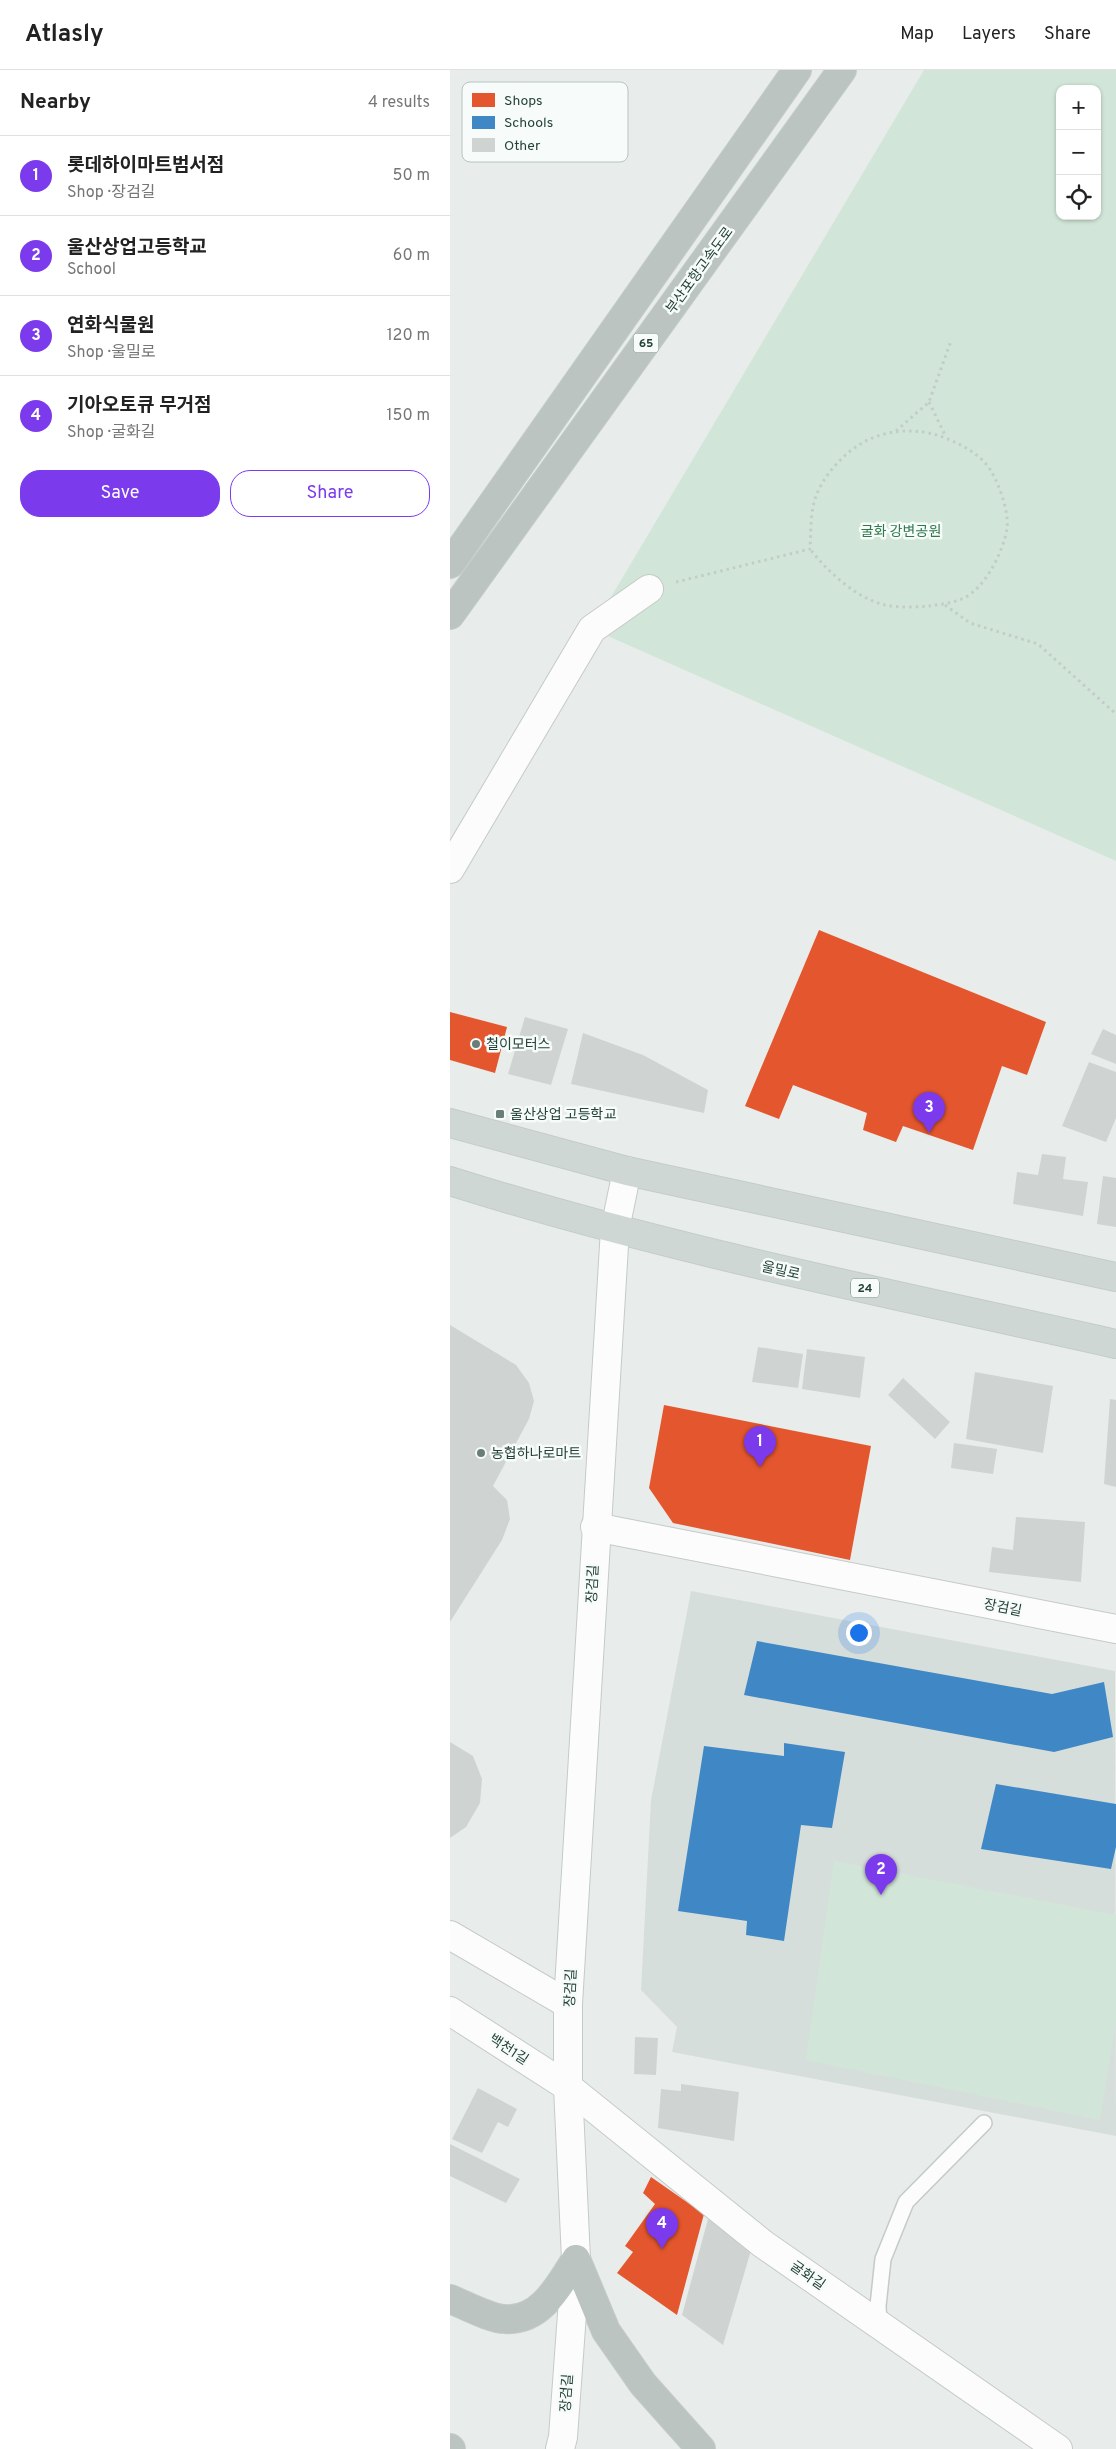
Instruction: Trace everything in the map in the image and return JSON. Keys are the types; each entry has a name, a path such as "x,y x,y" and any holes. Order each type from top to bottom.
{"highway":[{"name":"65","path":"450,564 798,70"},
{"name":"부산포항고속도로","path":"450,615 842,70"},
{"path":"450,2300 504,2320 521,2318 543,2306 576,2259"},
{"path":"576,2259 606,2331 643,2384 701,2449"}],"main road":[{"path":"450,1123 627,1170 1116,1277"},
{"name":"울밀로","path":"450,1181 531,1206 721,1256 1116,1344"}],"street":[{"path":"450,869 592,629 649,589"},
{"name":"장검길","path":"560,2449 563,2437 576,2259 568,2088 568,2004 595,1527 615,1229 627,1170"},
{"name":"장검길","path":"595,1527 1116,1629"},
{"path":"450,1936 568,2004"},
{"name":"백천1길","path":"450,2011 568,2088"},
{"name":"굴화길","path":"568,2088 763,2244 1058,2449"}],"lane":[{"path":"879,2324 878,2306 883,2259 906,2202 984,2123"}],"path":[{"path":"895,431 929,402 951,341"},
{"path":"929,402 946,438"},
{"path":"895,431 916,431 946,438 971,450 991,471 1001,494 1007,529 993,569 965,598 945,604 915,607 884,605 858,592 839,578 822,564 810,549 811,523 816,496 831,471 850,450 871,438 895,431"},
{"path":"649,589 810,549"},
{"path":"945,604 970,623 1038,644 1116,714"}],"shaded area":[{"path":"691,1591 1115,1671 1116,2136 672,2052 677,2027 641,1990 651,1800"}],"green space":[{"name":"굴화 강변공원","path":"924,70 1116,70 1116,861 592,629"},
{"path":"834,1861 1116,1915 1116,2020 1100,2120 806,2060"}],"building: Shops":[{"path":"819,930 1046,1022 1027,1075 1002,1066 973,1150 903,1126 896,1142 863,1130 867,1113 793,1085 779,1119 745,1106"},
{"name":"철이모터스","path":"450,1012 507,1027 495,1073 450,1060"},
{"path":"664,1405 871,1446 850,1560 673,1523 649,1488"},
{"path":"651,2177 704,2214 677,2315 617,2273 633,2252 625,2246 655,2204 643,2193"}],"building: Schools":[{"path":"757,1641 1052,1694 1104,1682 1113,1737 1054,1752 744,1695"},
{"path":"784,1743 845,1752 832,1828 801,1825 784,1941 746,1935 747,1921 678,1911 704,1746 784,1756"},
{"path":"996,1784 1116,1804 1116,1847 1111,1869 981,1849"}],"building: Other":[{"path":"525,1017 568,1029 551,1085 508,1074"},
{"path":"1103,1029 1116,1035 1116,1064 1091,1054"},
{"path":"583,1033 643,1055 708,1090 704,1113 571,1084"},
{"path":"1089,1062 1116,1072 1116,1118 1106,1142 1062,1126"},
{"path":"1042,1154 1066,1157 1063,1179 1088,1182 1083,1216 1013,1204 1017,1172 1038,1175"},
{"path":"1103,1176 1116,1178 1116,1227 1097,1224"},
{"name":"농협하나로마트","path":"450,1325 516,1365 529,1383 534,1401 529,1419 493,1486 507,1500 510,1519 502,1540 450,1622"},
{"path":"758,1347 803,1354 798,1388 752,1382"},
{"path":"807,1349 865,1357 860,1398 802,1389"},
{"path":"975,1372 1053,1386 1043,1453 966,1439"},
{"path":"903,1378 950,1422 935,1439 888,1395"},
{"path":"1110,1399 1116,1400 1116,1487 1104,1484"},
{"path":"954,1443 997,1449 993,1474 951,1468"},
{"path":"1016,1517 1085,1522 1081,1582 989,1572 992,1547 1013,1550"},
{"path":"450,1742 473,1756 482,1779 480,1803 466,1827 450,1838"},
{"path":"635,2037 658,2038 656,2075 634,2074"},
{"path":"681,2084 739,2092 734,2141 658,2128 661,2089 681,2091"},
{"path":"478,2088 517,2109 508,2127 498,2122 482,2153 452,2139"},
{"path":"450,2144 520,2179 506,2203 450,2176"},
{"path":"708,2219 752,2247 723,2345 682,2315"}],"place":[{"name":"철이모터스","path":"476,1044"},
{"name":"울산상업 고등학교","path":"500,1114"},
{"name":"연화식물원","path":"929,1133"},
{"name":"농협하나로마트","path":"481,1453"},
{"name":"롯데하이마트범서점","path":"760,1467"},
{"name":"울산상업고등학교","path":"881,1895"},
{"name":"기아오토큐 무거점","path":"662,2249"}]}
